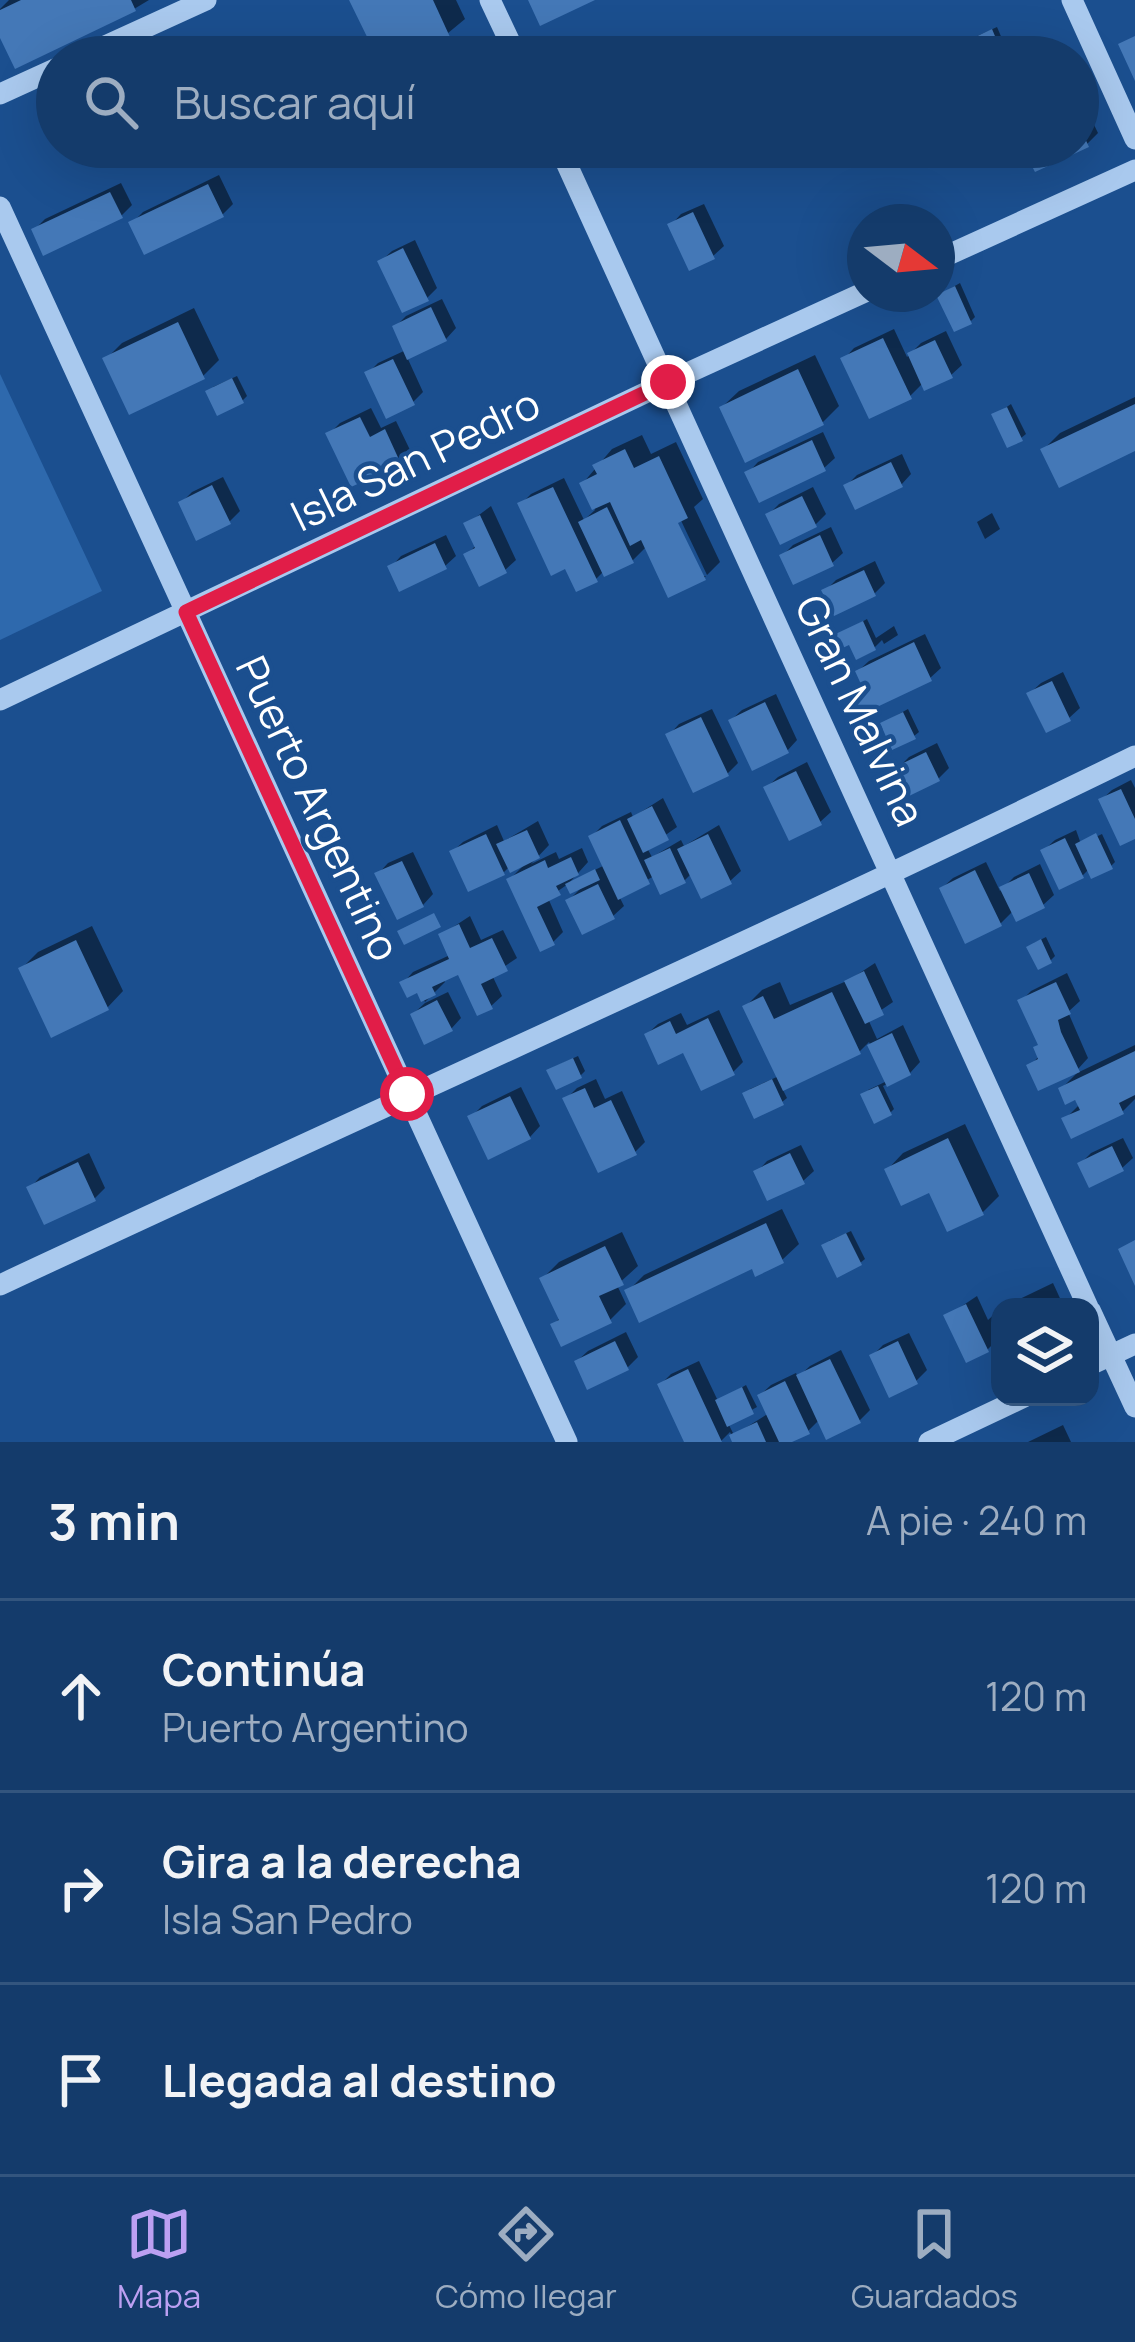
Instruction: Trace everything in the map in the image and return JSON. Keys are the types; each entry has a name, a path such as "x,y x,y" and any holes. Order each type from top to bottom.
{"street":[{"path":"127,36 206,0"},
{"path":"490,0 507,36"},
{"path":"1072,0 1088,36"},
{"path":"1099,60 1135,140"},
{"path":"0,94 36,78"},
{"name":"Gran Malvina","path":"569,168 1084,1298"},
{"path":"955,252 1135,170"},
{"name":"Puerto Argentino","path":"0,207 567,1442"},
{"name":"Isla San Pedro","path":"0,700 847,300"},
{"path":"0,1285 893,874 1135,756"},
{"path":"1100,1361 1135,1344"},
{"name":"Gran Malvina","path":"1100,1361 1135,1407"},
{"path":"929,1442 1005,1406"}],"shaded area":[{"path":"0,374 102,591 0,640"}],"building":[{"path":"21,0 131,0 136,11 84,36 36,36 36,59 15,69 0,38 0,10"},
{"path":"349,0 433,0 450,36 367,36"},
{"path":"528,0 595,0 540,26"},
{"path":"1135,36 1135,81 1118,44"},
{"path":"208,184 224,217 144,255 128,222"},
{"path":"110,192 123,218 43,256 31,229"},
{"path":"693,212 715,259 689,271 667,224"},
{"path":"403,248 429,301 402,313 377,261"},
{"path":"955,286 972,324 954,332 944,312 955,312"},
{"path":"431,307 447,341 407,360 392,326"},
{"path":"178,322 205,379 129,415 102,358"},
{"path":"883,338 912,399 869,419 840,358"},
{"path":"935,340 953,378 924,391 907,353"},
{"path":"393,359 415,405 386,419 364,372"},
{"path":"798,369 824,425 745,463 719,407"},
{"path":"232,378 244,403 217,416 205,391"},
{"path":"1135,404 1135,451 1059,488 1040,449"},
{"path":"1007,407 1023,441 1007,448 991,414"},
{"path":"360,417 370,437 385,429 401,464 351,487 325,433"},
{"path":"812,440 826,471 759,503 744,472"},
{"path":"625,449 634,468 659,456 688,518 678,523 706,580 668,598 641,540 630,546 610,502 592,510 579,483 597,474 592,465"},
{"path":"891,462 903,487 855,510 843,485"},
{"path":"212,485 231,524 196,541 178,502"},
{"path":"553,487 598,582 576,592 565,569 551,576 517,503"},
{"path":"802,496 817,527 780,545 765,514"},
{"path":"607,507 634,563 604,577 578,522"},
{"path":"480,515 507,573 479,587 463,554 475,548 463,523"},
{"path":"820,535 834,566 793,585 779,555"},
{"path":"435,543 447,569 399,592 387,566"},
{"path":"864,570 876,596 834,616 821,590"},
{"path":"863,621 876,650 856,660 849,645 834,652 827,638"},
{"path":"914,642 932,681 860,715 852,698 865,693 855,671"},
{"path":"1052,681 1071,721 1046,733 1026,693"},
{"path":"765,702 789,753 752,771 728,720"},
{"path":"903,712 916,739 892,750 880,723"},
{"path":"701,717 729,776 693,793 665,734"},
{"path":"926,752 940,781 909,796 895,767"},
{"path":"796,771 822,825 789,841 763,787"},
{"path":"1121,789 1135,819 1135,839 1120,846 1098,799"},
{"path":"652,806 669,840 643,853 627,819"},
{"path":"620,820 650,884 618,900 588,836"},
{"path":"527,830 540,858 510,873 496,844"},
{"path":"1096,833 1113,869 1091,879 1075,844"},
{"path":"486,834 505,875 468,892 449,851"},
{"path":"708,834 732,884 701,899 677,849"},
{"path":"1065,838 1084,878 1059,890 1040,850"},
{"path":"670,848 686,883 660,895 644,860"},
{"path":"571,857 579,875 556,886 561,895 537,907 555,945 540,952 506,879 545,860 548,868"},
{"path":"402,861 424,907 397,920 374,873"},
{"path":"595,869 600,880 570,894 565,884"},
{"path":"975,870 1002,926 965,944 939,888"},
{"path":"1029,873 1045,908 1016,922 999,887"},
{"path":"598,884 615,919 582,935 565,900"},
{"path":"434,913 441,927 404,945 397,931"},
{"path":"459,924 470,948 492,938 508,971 481,984 493,1009 477,1016 458,975 432,987 436,995 421,1002 417,993 407,998 399,982 449,959 438,934"},
{"path":"1041,939 1052,963 1038,970 1026,947"},
{"path":"76,940 109,1010 51,1038 18,968"},
{"path":"864,971 884,1015 865,1024 844,981"},
{"path":"1056,982 1071,1014 1058,1020 1061,1032 1080,1072 1038,1091 1026,1065 1038,1059 1033,1047 1038,1045 1017,1000"},
{"path":"832,992 861,1054 783,1091 742,1006 763,996 774,1019"},
{"path":"437,1000 453,1031 424,1045 410,1014"},
{"path":"708,1018 735,1075 701,1091 683,1053 658,1065 644,1034 670,1021 676,1034"},
{"path":"892,1033 911,1075 887,1087 867,1045"},
{"path":"1135,1051 1135,1095 1119,1103 1124,1114 1071,1139 1061,1118 1080,1110 1075,1100 1065,1105 1058,1088"},
{"path":"573,1058 582,1078 556,1090 546,1070"},
{"path":"772,1079 784,1105 754,1119 742,1093"},
{"path":"878,1086 892,1115 874,1124 860,1094"},
{"path":"585,1088 594,1108 611,1100 637,1155 598,1173 562,1098"},
{"path":"510,1096 531,1139 488,1160 467,1116"},
{"path":"948,1138 984,1215 947,1232 929,1193 901,1206 884,1169"},
{"path":"1112,1146 1124,1171 1089,1188 1077,1163"},
{"path":"790,1153 805,1184 767,1201 753,1171"},
{"path":"78,1162 96,1201 44,1225 26,1187"},
{"path":"766,1223 784,1263 755,1277 752,1269 639,1323 624,1290"},
{"path":"846,1233 862,1265 837,1278 821,1245"},
{"path":"1135,1240 1135,1286 1118,1249"},
{"path":"605,1246 624,1285 599,1296 612,1323 561,1347 550,1324 559,1320 539,1278"},
{"path":"966,1304 989,1352 966,1363 943,1315"},
{"path":"615,1341 629,1370 587,1390 574,1361"},
{"path":"898,1341 918,1384 889,1398 869,1355"},
{"path":"830,1359 861,1423 826,1440 796,1375"},
{"path":"688,1369 722,1442 684,1442 657,1384"},
{"path":"785,1381 810,1434 792,1442 779,1442 757,1395"},
{"path":"742,1387 754,1414 727,1427 715,1400"},
{"path":"757,1422 766,1442 732,1442 729,1435"}],"route":[{"path":"407,1094 186,612 668,382"}]}
